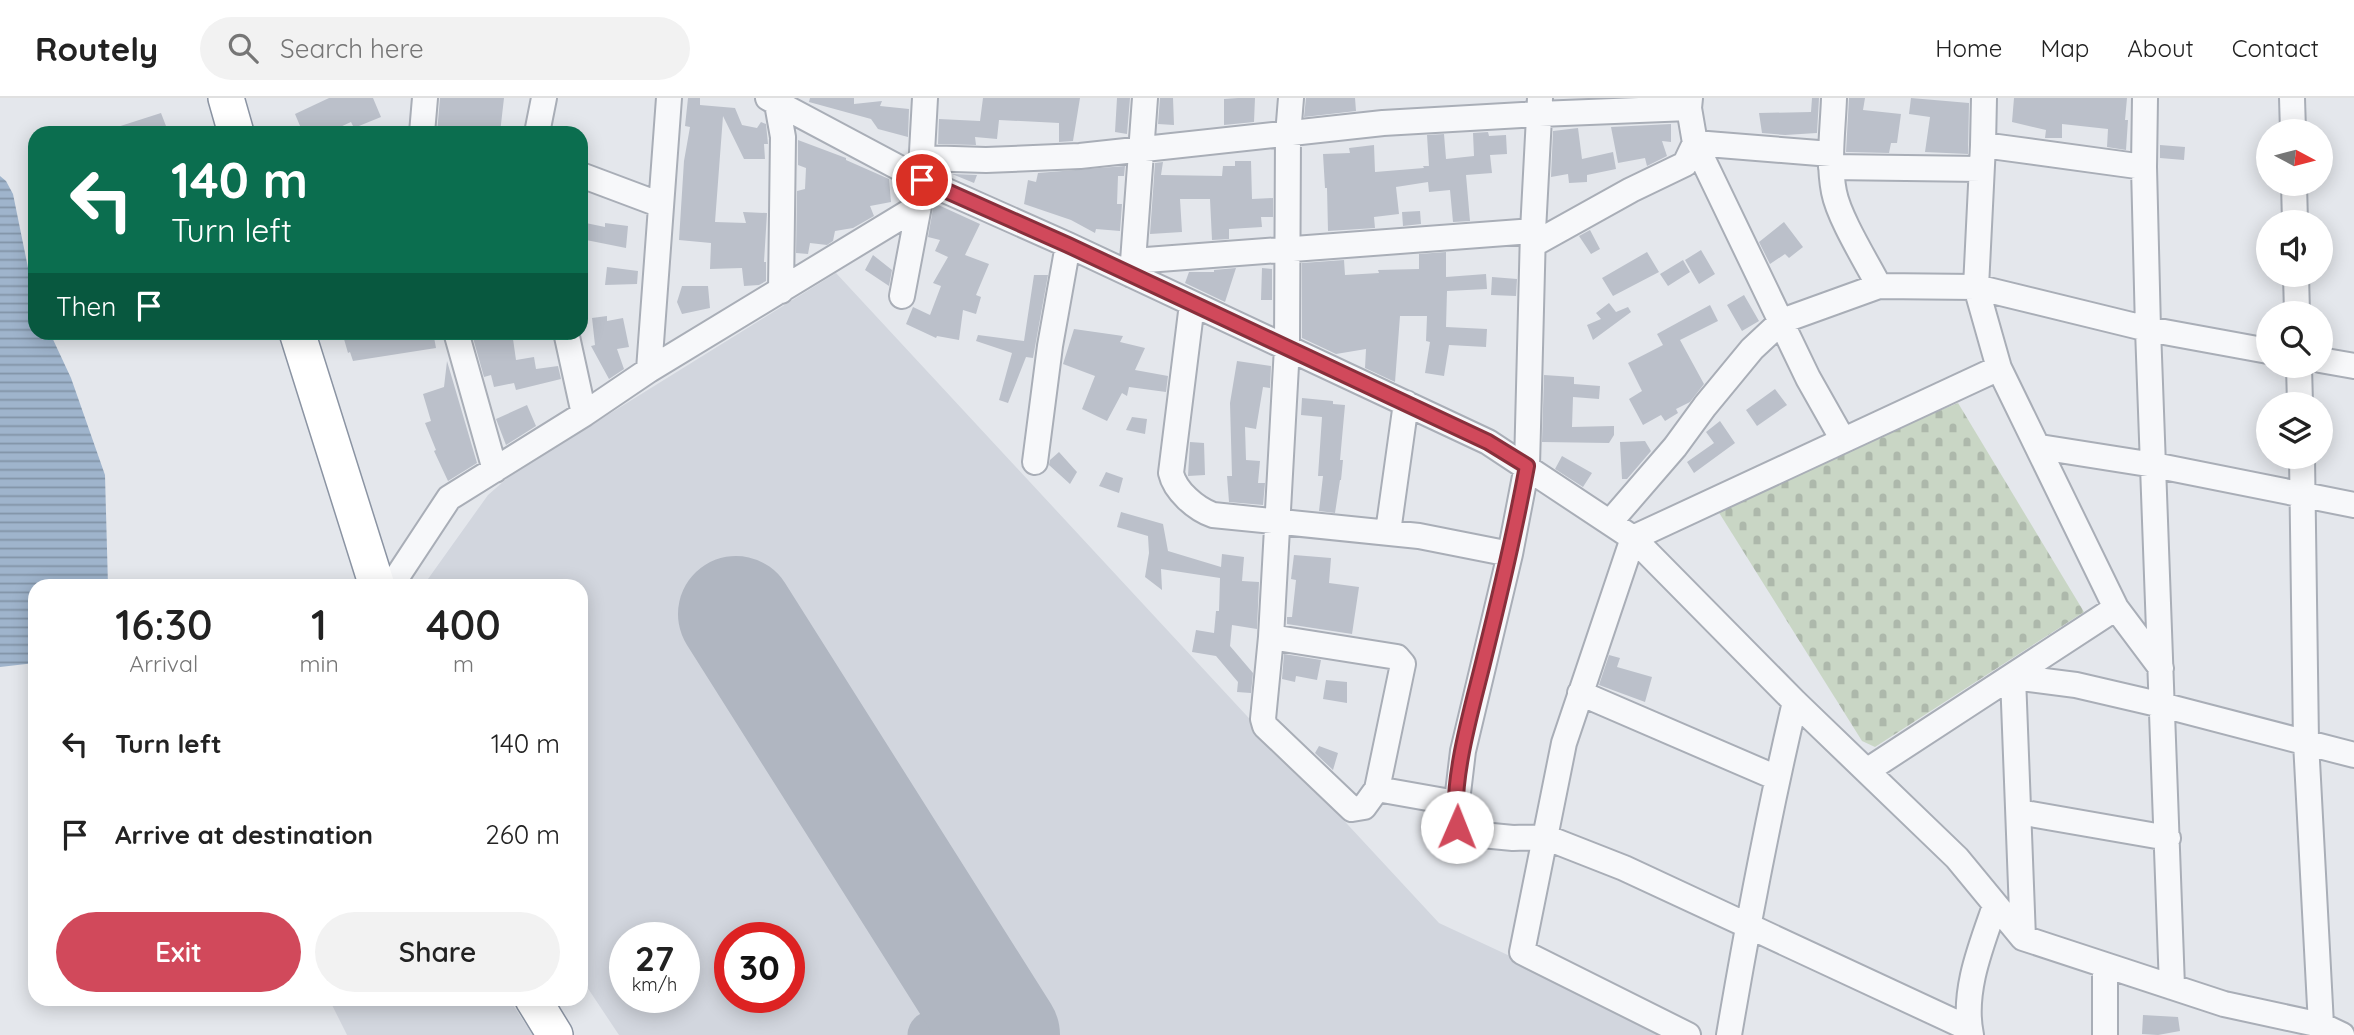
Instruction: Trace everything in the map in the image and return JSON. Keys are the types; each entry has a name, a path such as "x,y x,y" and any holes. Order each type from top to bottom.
{"highway":[{"path":"226,98 234,126"},
{"path":"300,340 375,579"},
{"path":"537,1006 555,1035"}],"street":[{"path":"423,126 425,98"},
{"path":"538,126 544,98"},
{"path":"649,370 669,98"},
{"path":"902,296 919,206 925,98"},
{"path":"1132,268 1145,98"},
{"path":"1271,637 1397,657 1401,660 1403,664 1377,789 1364,807 1352,809 1265,726 1263,708 1271,637 1287,347 1287,135 1291,98"},
{"path":"1834,98 1831,160 1834,193 1879,286"},
{"path":"1984,98 1976,287 1999,368 2040,447 2116,608 2161,668"},
{"path":"2145,98 2147,329 2172,987"},
{"path":"2292,98 2292,119"},
{"path":"773,99 922,169 1068,245 1132,268 1192,304 1488,442 1611,521 1633,538 1796,702 1957,858 2023,938 2224,1004 2332,1030 2306,742 2302,469"},
{"path":"773,99 781,121 783,137 781,291"},
{"path":"922,169 986,160 1141,150 1539,106 1690,103 1695,143 1783,321 1808,378 1843,440"},
{"path":"1539,106 1527,466 1510,554 1470,719 1456,803 1457,827 1461,832 1513,838 1545,837 1624,868 1963,1030 1978,952 1995,906"},
{"path":"1132,268 1289,250 1533,237 1685,164 1695,143"},
{"path":"1695,143 1831,160 1982,157 2144,167"},
{"path":"588,178 661,205"},
{"path":"396,579 449,498 649,370 919,206"},
{"path":"1035,462 1052,333 1068,245"},
{"path":"1611,521 1675,447 1752,349 1783,321 1879,286 1976,287 2147,329 2256,349"},
{"path":"1192,304 1172,464 1173,481 1195,506 1213,515 1419,536 1510,554"},
{"path":"458,340 495,470"},
{"path":"568,340 584,414"},
{"path":"2333,362 2354,366"},
{"path":"1688,1035 1522,952 1564,743 1633,538 1999,368"},
{"path":"1388,532 1406,403"},
{"path":"2040,447 2154,465 2354,505"},
{"path":"1868,770 2116,608"},
{"path":"2013,677 2077,685 2354,755"},
{"path":"2013,677 2023,938"},
{"path":"1580,692 1777,778"},
{"path":"1729,1035 1747,925 1777,778 1796,702"},
{"path":"1377,789 1456,803"},
{"path":"2018,812 2168,838"},
{"path":"2105,966 2105,1035"}],"shaded area":[{"path":"836,273 1439,923 1679,1035 619,1035 588,988 588,579 428,579 488,495 511,475"},
{"path":"332,1006 514,1006 533,1035 347,1035"}],"green space":[{"path":"1958,403 2084,612 1875,747 1862,741 1713,503"}],"water":[{"path":"0,176 13,194 28,268 28,340 53,340 71,378 105,475 108,579 28,579 28,664 0,667"}],"building":[{"path":"329,98 373,98 381,117 359,126 353,126 351,122 342,126 300,126 295,114"},
{"path":"440,98 504,98 501,126 438,126"},
{"path":"688,98 700,98 700,105 735,108 742,125 757,128 761,122 766,124 768,144 764,144 765,159 744,159 723,116 715,222 746,223 743,212 767,213 764,262 766,281 759,285 744,286 742,268 710,269 711,243 679,240 684,161 690,127 685,126"},
{"path":"810,98 854,98 854,104 882,101 880,106 909,109 908,137 878,129 871,119 809,102"},
{"path":"983,98 1080,98 1073,141 1059,142 1059,123 999,120 997,139 975,137 976,145 938,144 939,119 980,121"},
{"path":"1117,98 1130,98 1127,134 1115,132"},
{"path":"1160,98 1173,98 1174,125 1158,124"},
{"path":"1255,98 1254,122 1224,125 1224,99"},
{"path":"1306,98 1355,98 1356,111 1304,117"},
{"path":"1812,98 1819,98 1817,133 1762,133 1759,113 1811,112"},
{"path":"1849,98 1865,98 1863,110 1901,114 1897,143 1891,143 1889,153 1846,152"},
{"path":"1911,98 1969,103 1968,154 1925,152 1930,117 1909,114"},
{"path":"2014,98 2127,98 2126,150 2107,147 2108,129 2062,124 2062,138 2045,138 2046,130 2012,122"},
{"path":"161,113 166,126 120,126"},
{"path":"1671,124 1671,142 1662,141 1667,156 1647,166 1645,158 1618,163 1611,127"},
{"path":"1578,128 1582,159 1613,152 1616,169 1587,175 1587,182 1569,183 1568,174 1551,177 1553,131"},
{"path":"1488,132 1489,136 1506,135 1507,154 1490,155 1492,173 1466,175 1470,221 1453,222 1450,190 1429,192 1428,182 1396,187 1399,214 1374,217 1375,228 1328,231 1323,154 1350,153 1349,148 1374,145 1375,172 1424,168 1423,166 1429,166 1427,135 1444,134 1446,159 1474,156 1473,133"},
{"path":"798,140 846,158 889,179 891,202 870,206 874,216 853,228 835,231 833,241 827,245 810,243 808,254 796,253 797,191 805,189 806,168 798,165"},
{"path":"2160,145 2185,147 2184,160 2160,158"},
{"path":"1235,161 1251,161 1252,199 1273,198 1273,217 1261,217 1262,227 1229,229 1229,239 1212,240 1210,199 1180,199 1182,232 1150,234 1155,163 1163,162 1161,175 1222,176 1223,166 1235,166"},
{"path":"1125,166 1124,176 1118,176 1117,204 1122,204 1120,231 1096,229 1095,233 1071,220 1024,204 1028,180 1036,182 1038,173"},
{"path":"952,174 977,175 974,183"},
{"path":"934,203 980,224 965,255 989,264 976,295 981,297 976,314 963,310 959,340 936,338 906,324 913,307 930,315 941,286 933,283 948,257 935,251 940,240 928,237"},
{"path":"1420,211 1421,224 1403,226 1402,212"},
{"path":"1784,222 1803,247 1789,258 1785,254 1770,264 1759,242"},
{"path":"588,223 605,227 605,223 628,226 626,248 588,240"},
{"path":"1590,230 1600,249 1591,254 1579,236"},
{"path":"1701,250 1715,274 1699,284 1685,260"},
{"path":"1446,252 1446,277 1486,274 1487,289 1447,291 1446,327 1487,329 1486,347 1449,345 1444,376 1425,373 1430,342 1426,341 1427,316 1400,316 1395,382 1365,368 1366,349 1336,354 1302,338 1302,263 1344,260 1345,275 1379,273 1378,270 1419,269 1419,254"},
{"path":"1647,252 1659,272 1613,296 1602,278"},
{"path":"873,255 892,270 889,286 865,270"},
{"path":"1683,260 1690,272 1668,286 1660,274"},
{"path":"607,267 638,271 637,284 605,285"},
{"path":"1236,268 1225,302 1185,283 1189,272 1214,272"},
{"path":"1262,268 1272,269 1272,300 1261,300"},
{"path":"1034,275 1048,275 1033,358 1026,357 1008,403 999,400 1012,353 976,341 978,335 1024,341"},
{"path":"1492,277 1517,279 1516,296 1491,295"},
{"path":"682,286 708,286 710,308 682,314 677,302"},
{"path":"1744,295 1759,321 1742,331 1727,305"},
{"path":"1609,303 1616,312 1628,307 1631,312 1593,340 1587,325 1601,319 1596,313"},
{"path":"1710,305 1718,321 1680,340 1704,384 1690,402 1676,409 1678,413 1665,421 1661,415 1643,425 1629,399 1642,391 1628,363 1663,345 1657,334"},
{"path":"607,316 607,321 623,318 629,347 617,349 624,369 609,379 591,346 595,345 592,318"},
{"path":"1074,329 1123,336 1120,342 1145,348 1135,370 1168,376 1166,392 1129,387 1127,396 1122,393 1107,421 1082,409 1095,376 1063,364"},
{"path":"344,340 434,340 436,348 353,361 350,352 348,353"},
{"path":"474,340 513,340 516,360 534,357 536,369 558,366 561,379 516,390 514,383 494,387 491,375 484,377"},
{"path":"447,361 477,463 448,481 425,423 431,421 423,394 444,387"},
{"path":"1237,361 1271,366 1270,388 1263,387 1256,429 1245,427 1246,460 1260,461 1258,483 1265,483 1263,505 1229,502 1227,476 1232,476 1230,403"},
{"path":"1544,375 1574,377 1574,384 1600,386 1599,399 1573,397 1572,427 1614,426 1614,435 1609,443 1542,442"},
{"path":"1775,389 1787,405 1757,426 1746,410"},
{"path":"1302,398 1345,405 1340,460 1343,460 1335,513 1319,511 1323,476 1318,476 1322,417 1301,415"},
{"path":"527,405 536,426 506,445 496,419"},
{"path":"1132,417 1147,419 1145,434 1126,430"},
{"path":"1720,421 1735,443 1694,473 1687,462 1714,443 1706,432"},
{"path":"1645,441 1651,451 1627,479 1622,479 1620,442"},
{"path":"1190,442 1204,443 1205,475 1188,476"},
{"path":"1059,452 1077,472 1070,484 1049,465 1050,460"},
{"path":"1562,456 1592,473 1583,487 1555,469"},
{"path":"1106,472 1123,478 1119,493 1099,486"},
{"path":"1121,512 1163,524 1168,551 1221,567 1222,554 1244,557 1242,581 1259,582 1257,629 1232,625 1230,646 1253,673 1251,693 1237,692 1238,682 1216,656 1192,652 1196,630 1214,633 1216,611 1219,611 1220,578 1161,569 1162,590 1145,577 1149,553 1148,536 1117,527"},
{"path":"1294,555 1331,558 1329,583 1359,587 1352,634 1287,624 1287,617 1292,617 1296,580 1291,579"},
{"path":"1284,654 1321,660 1317,680 1296,676 1295,682 1282,679"},
{"path":"1609,655 1620,658 1617,667 1652,677 1645,702 1599,685"},
{"path":"1326,680 1347,682 1347,703 1323,699"},
{"path":"1319,746 1338,753 1333,770 1315,753"},
{"path":"2143,1015 2178,1017 2180,1031 2158,1035 2142,1034"}],"taxiway":[{"path":"931,1035 982,1003"}],"runway":[{"path":"736,614 1002,1035"}],"route":[{"path":"922,180 1068,245 1488,442 1527,466 1510,554 1463,751 1456,803 1457,827"}]}
